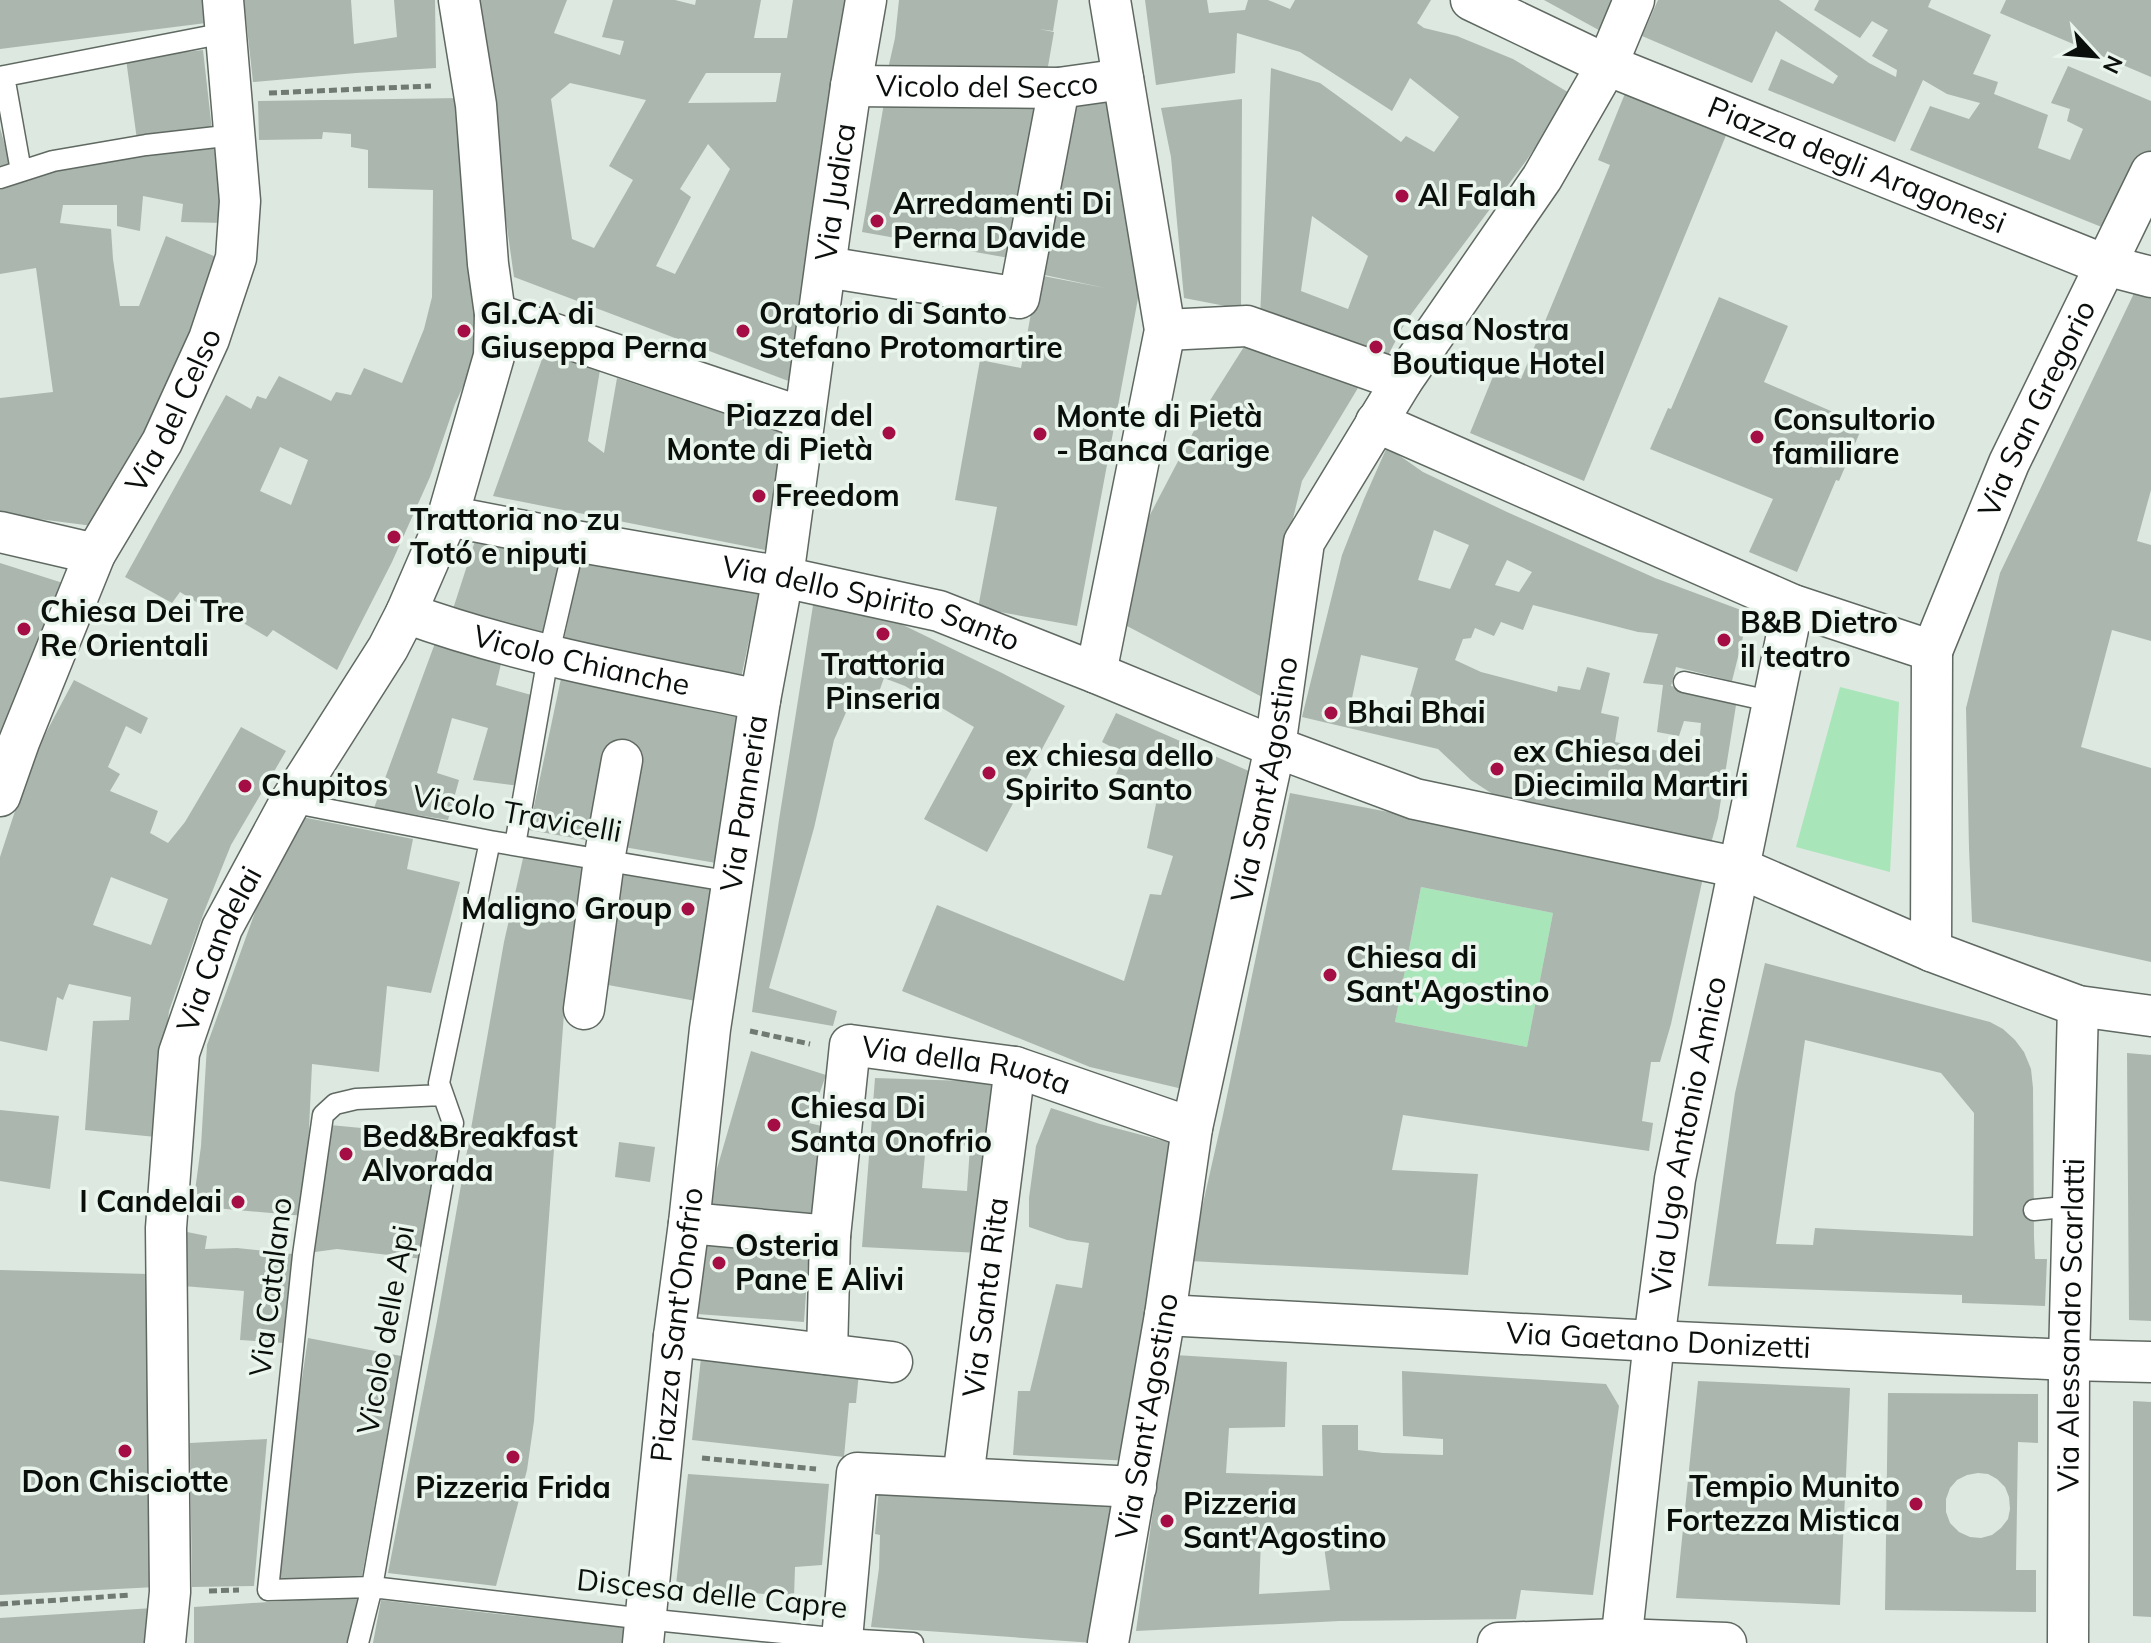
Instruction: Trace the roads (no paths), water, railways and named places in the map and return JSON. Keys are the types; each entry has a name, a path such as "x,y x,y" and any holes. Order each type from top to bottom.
{"street":[{"name":"Via Candelai","path":"165,1643 170,1592 166,1228 179,1053 222,928 290,802 388,648 406,613 448,516 494,356 495,314 488,264 476,105 459,0"},
{"name":"Via Judica","path":"783,577 851,86 866,0"},
{"path":"1096,673 1165,330 1110,0"},
{"name":"Piazza degli Aragonesi","path":"1471,0 1607,65 2105,265 2151,277"},
{"name":"Via Sant'Agostino","path":"1108,1643 1165,1315 1192,1128 1275,747 1304,542 1402,381 1542,178 1607,65 1634,0"},
{"name":"Via del Celso","path":"0,796 95,554 162,442 209,339 236,258 240,201 224,16"},
{"name":"Vicolo del Secco","path":"851,86 1059,88 1123,79"},
{"path":"826,267 1019,298 1059,88"},
{"name":"Via San Gregorio","path":"1932,651 2009,463 2151,172"},
{"path":"495,314 804,418"},
{"path":"1165,330 1247,326 1402,381"},
{"path":"1376,422 1793,605 1932,651 1931,951"},
{"name":"Via dello Spirito Santo","path":"448,516 783,577 939,611 1275,747 1415,799 1740,868 1931,951 2078,1006 2151,1016"},
{"path":"0,532 95,554"},
{"name":"Via Panneria","path":"710,1029 760,700 783,577"},
{"name":"Via Ugo Antonio Amico","path":"1621,1641 1675,1179 1793,605"},
{"name":"Vicolo Chianche","path":"406,613 548,657 760,700"},
{"path":"584,1009 604,860 622,760"},
{"name":"Via Alessandro Scarlatti","path":"2068,1643 2069,1360 2078,1006"},
{"name":"Piazza Sant'Onofrio","path":"644,1631 710,1029"},
{"name":"Via della Ruota","path":"827,1354 830,1236 850,1045 1015,1067 1192,1128"},
{"name":"Via Santa Rita","path":"963,1478 1015,1067"},
{"path":"689,1223 830,1236"},
{"name":"Via Gaetano Donizetti","path":"1165,1315 1654,1341 2151,1362"},
{"path":"674,1336 892,1362"},
{"path":"842,1639 857,1473 1136,1487"},
{"path":"1498,1643 1726,1643"}],"lane":[{"path":"21,171 2,76 224,16"},
{"path":"0,178 53,161 146,145 234,135"},
{"path":"515,845 548,657 575,541"},
{"path":"1684,682 1774,702"},
{"name":"Vicolo Travicelli","path":"290,802 490,841 733,882"},
{"name":"Vicolo delle Api","path":"358,1643 372,1587 453,1123 439,1083 490,841"},
{"name":"Via Catalano","path":"268,1590 302,1270 323,1115 335,1104 356,1099 442,1095"},
{"path":"2034,1210 2074,1206"},
{"name":"Discesa delle Capre","path":"268,1590 372,1587 504,1601 644,1631 913,1643"}],"place":[{"name":"Al Falah","path":"1402,196"},
{"name":"Arredamenti Di Perna Davide","path":"877,221"},
{"name":"GI.CA di Giuseppa Perna","path":"464,331"},
{"name":"Oratorio di Santo Stefano Protomartire","path":"743,331"},
{"name":"Casa Nostra Boutique Hotel","path":"1376,347"},
{"name":"Piazza del Monte di Pietà","path":"889,433"},
{"name":"Monte di Pietà - Banca Carige","path":"1040,434"},
{"name":"Consultorio familiare","path":"1757,437"},
{"name":"Freedom","path":"759,496"},
{"name":"Trattoria no zu Totó e niputi","path":"394,537"},
{"name":"Chiesa Dei Tre Re Orientali","path":"24,629"},
{"name":"Trattoria Pinseria","path":"883,634"},
{"name":"B&B Dietro il teatro","path":"1724,640"},
{"name":"Bhai Bhai","path":"1331,713"},
{"name":"ex Chiesa dei Diecimila Martiri","path":"1497,769"},
{"name":"ex chiesa dello Spirito Santo","path":"989,773"},
{"name":"Chupitos","path":"245,786"},
{"name":"Maligno Group","path":"688,909"},
{"name":"Chiesa di Sant'Agostino","path":"1330,975"},
{"name":"Chiesa Di Santa Onofrio","path":"774,1125"},
{"name":"Bed&Breakfast Alvorada","path":"346,1154"},
{"name":"I Candelai","path":"238,1202"},
{"name":"Osteria Pane E Alivi","path":"719,1263"},
{"name":"Don Chisciotte","path":"125,1451"},
{"name":"Pizzeria Frida","path":"513,1457"},
{"name":"Tempio Munito Fortezza Mistica","path":"1916,1504"},
{"name":"Pizzeria Sant'Agostino","path":"1167,1521"}]}
